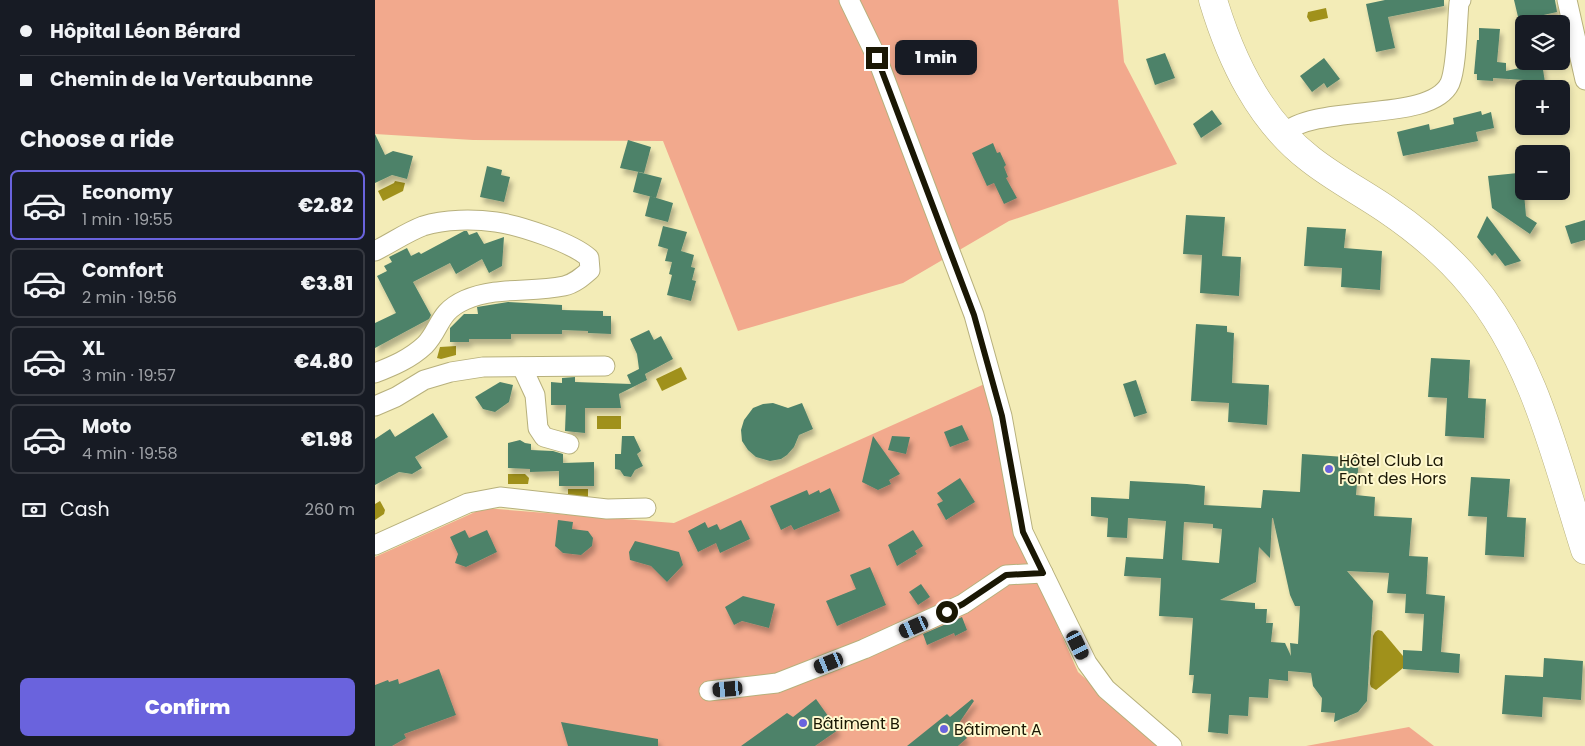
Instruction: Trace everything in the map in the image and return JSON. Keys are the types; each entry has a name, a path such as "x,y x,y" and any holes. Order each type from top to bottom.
{"main road":[{"path":"1213,0 1221,28 1244,80 1260,105 1283,134 1309,158 1417,232 1465,277 1497,318 1519,359 1535,396 1585,550"}],"street":[{"path":"849,0 877,58 974,315 1002,416 1023,532 1087,663 1106,688 1172,746"},
{"path":"1283,134 1290,127 1315,119 1405,108 1439,97 1449,83 1453,66 1459,3 1461,0"},
{"path":"1567,0 1585,80"},
{"path":"375,251 424,226 454,221 497,222 549,237 582,251 589,258 589,270 581,279 565,286 494,291 465,300 445,313 426,344 405,361 375,373"},
{"path":"375,406 396,398 424,380 438,375 483,368 605,366"},
{"path":"522,367 535,395 538,428 544,437 569,444"},
{"path":"375,545 468,503 500,497 607,509 646,508"},
{"path":"709,691 777,683 864,649 963,604 1006,575 1043,573"}],"shaded area":[{"path":"375,0 1118,0 1124,62 1177,164 1009,221 903,283 738,331 663,141 473,140 375,134"},
{"path":"1326,8 1328,18 1310,22 1307,17 1308,12"},
{"path":"395,181 405,183 403,191 383,201 378,191"},
{"path":"456,346 456,355 441,359 437,358 440,347"},
{"path":"681,367 687,379 662,391 656,379"},
{"path":"989,382 1017,534 1078,672 1160,746 375,746 375,557 484,508 674,523"},
{"path":"597,416 621,416 621,429 597,429"},
{"path":"508,474 525,474 529,478 528,484 508,484"},
{"path":"568,489 588,489 588,497 568,496"},
{"path":"380,501 385,510 384,514 375,520 375,504"},
{"path":"1378,630 1382,631 1403,656 1403,668 1376,690 1370,684 1373,636"},
{"path":"1409,727 1434,746 1306,746"}],"building":[{"path":"1385,0 1444,0 1444,6 1388,17 1395,48 1376,52 1366,4"},
{"path":"1514,0 1555,0 1557,12 1544,15 1518,15"},
{"path":"1479,28 1500,29 1497,62 1506,63 1506,71 1515,69 1543,70 1545,80 1493,78 1493,81 1477,80 1477,74 1474,74 1477,40 1479,40"},
{"path":"1165,53 1175,78 1155,85 1146,59"},
{"path":"1324,58 1340,79 1327,88 1324,83 1312,92 1300,76"},
{"path":"1212,110 1222,124 1201,138 1193,124"},
{"path":"1481,111 1482,115 1491,112 1494,128 1476,132 1478,141 1403,156 1397,132 1429,124 1430,130 1454,124 1453,118"},
{"path":"375,134 385,155 393,151 413,156 407,179 392,175 375,183"},
{"path":"628,140 651,147 644,173 620,168"},
{"path":"993,143 997,153 1000,152 1006,165 1004,167 1008,177 1006,178 1017,198 1004,204 994,183 987,186 972,153"},
{"path":"487,166 502,170 501,175 510,177 504,202 480,197"},
{"path":"638,172 662,178 656,198 633,192"},
{"path":"1515,173 1515,200 1525,200 1526,216 1537,223 1530,234 1492,208 1488,176"},
{"path":"650,196 673,203 668,222 645,216"},
{"path":"1186,215 1225,217 1222,256 1241,257 1239,296 1200,293 1202,255 1183,254"},
{"path":"1487,216 1521,261 1505,266 1495,253 1492,256 1477,237"},
{"path":"1585,220 1585,240 1571,244 1565,226"},
{"path":"663,226 687,232 681,251 694,255 691,267 695,268 692,280 696,281 691,301 667,295 672,275 669,274 672,262 665,261 668,249 658,246"},
{"path":"1307,227 1346,229 1344,248 1382,251 1380,290 1341,287 1342,268 1304,266"},
{"path":"467,231 469,235 477,232 484,244 504,237 502,266 489,273 482,259 456,274 450,263 413,282 431,315 429,319 375,348 375,323 396,313 377,276 387,271 384,266 392,262 389,257 407,248 411,256 419,252 421,254"},
{"path":"508,302 562,305 562,310 603,311 603,316 611,316 611,334 562,330 562,334 511,334 511,339 469,339 469,342 450,342 450,328 464,314 478,314 477,307"},
{"path":"1196,324 1227,326 1227,332 1234,333 1232,383 1269,385 1267,425 1228,422 1229,403 1191,401"},
{"path":"649,330 654,340 661,336 673,359 645,374 647,380 619,394 621,408 585,408 585,433 565,431 566,405 551,405 551,382 562,383 562,378 575,377 575,382 631,384 627,375 639,369 637,354 630,339"},
{"path":"1431,358 1470,360 1468,398 1486,399 1484,438 1445,436 1447,398 1428,397"},
{"path":"1136,380 1147,413 1134,417 1123,384"},
{"path":"500,382 513,385 509,402 495,412 483,409 475,397"},
{"path":"773,403 788,408 802,403 813,429 799,435 794,447 787,455 781,459 770,461 756,457 748,450 742,441 741,430 744,420 753,408"},
{"path":"433,413 448,437 415,457 422,468 412,474 399,472 375,485 375,439 390,429 395,437"},
{"path":"962,425 969,440 950,447 944,432"},
{"path":"622,436 634,436 641,451 637,454 643,466 635,470 631,477 624,476 620,470 615,469 615,454 621,454"},
{"path":"873,436 900,474 889,480 891,484 878,490 862,482"},
{"path":"892,436 910,437 906,454 888,450"},
{"path":"520,440 531,444 531,450 553,451 563,454 563,463 594,462 594,486 559,486 559,471 530,472 530,469 508,468 508,443"},
{"path":"1302,454 1359,458 1356,495 1375,497 1374,516 1412,518 1409,556 1428,557 1426,594 1445,596 1441,652 1460,654 1459,673 1403,669 1403,650 1422,651 1424,614 1405,613 1406,594 1387,593 1389,573 1347,571 1373,601 1367,701 1358,712 1334,722 1335,713 1321,712 1322,698 1313,686 1311,673 1288,671 1288,681 1269,679 1268,698 1249,697 1248,716 1229,715 1228,734 1208,732 1211,694 1192,693 1194,675 1189,675 1193,618 1159,616 1161,578 1124,576 1126,557 1163,559 1166,521 1128,518 1127,538 1107,537 1108,518 1091,516 1091,497 1129,499 1130,481 1187,484 1205,486 1204,505 1261,508 1263,490 1300,492","holes":["1272,518 1290,595 1295,606 1300,606 1298,644 1290,643 1291,656 1285,643 1271,642 1273,623 1266,623 1267,609 1255,609 1255,603 1220,600 1256,582 1259,547 1270,558","1184,522 1213,524 1213,528 1222,529 1219,563 1182,560"]},
{"path":"1471,477 1510,479 1507,517 1526,518 1524,557 1485,555 1487,517 1468,516"},
{"path":"960,478 975,502 946,520 937,504 943,501 937,493"},
{"path":"830,488 840,511 794,530 791,525 781,530 770,506 807,490 809,495 819,490 820,493"},
{"path":"558,520 573,522 572,529 588,531 593,538 592,546 581,555 563,553 555,546"},
{"path":"741,520 750,539 720,553 716,543 698,552 688,531 705,522 708,528 717,524 720,530"},
{"path":"465,530 469,538 487,530 497,552 466,567 455,563 458,554 450,537"},
{"path":"913,530 923,546 915,551 917,554 897,566 888,545"},
{"path":"635,541 679,552 683,565 667,582 651,566 630,560 629,552"},
{"path":"870,567 886,605 837,626 826,601 856,589 850,575"},
{"path":"921,584 930,597 918,605 909,592"},
{"path":"743,596 775,604 769,628 742,621 734,625 725,607"},
{"path":"962,617 967,630 955,636 954,633 927,645 923,634"},
{"path":"1544,658 1583,661 1581,700 1543,697 1542,717 1502,714 1505,675 1543,677"},
{"path":"439,669 456,715 404,734 406,738 392,746 375,746 375,685 388,680 389,682 398,679 399,684"},
{"name":"Bâtiment B","path":"816,699 838,730 815,746 741,746 787,713 793,717"},
{"name":"Bâtiment A","path":"972,699 974,701 957,726 967,738 958,746 907,746 947,714 950,717"},
{"path":"561,722 658,739 658,746 568,746"}],"place":[{"name":"Hôtel Club La Font des Hors","path":"1329,469"},
{"name":"Bâtiment B","path":"803,723"},
{"name":"Bâtiment A","path":"944,729"}],"route":[{"path":"877,58 974,315 1002,416 1023,532 1043,573 1006,575 963,604 947,612"}]}
